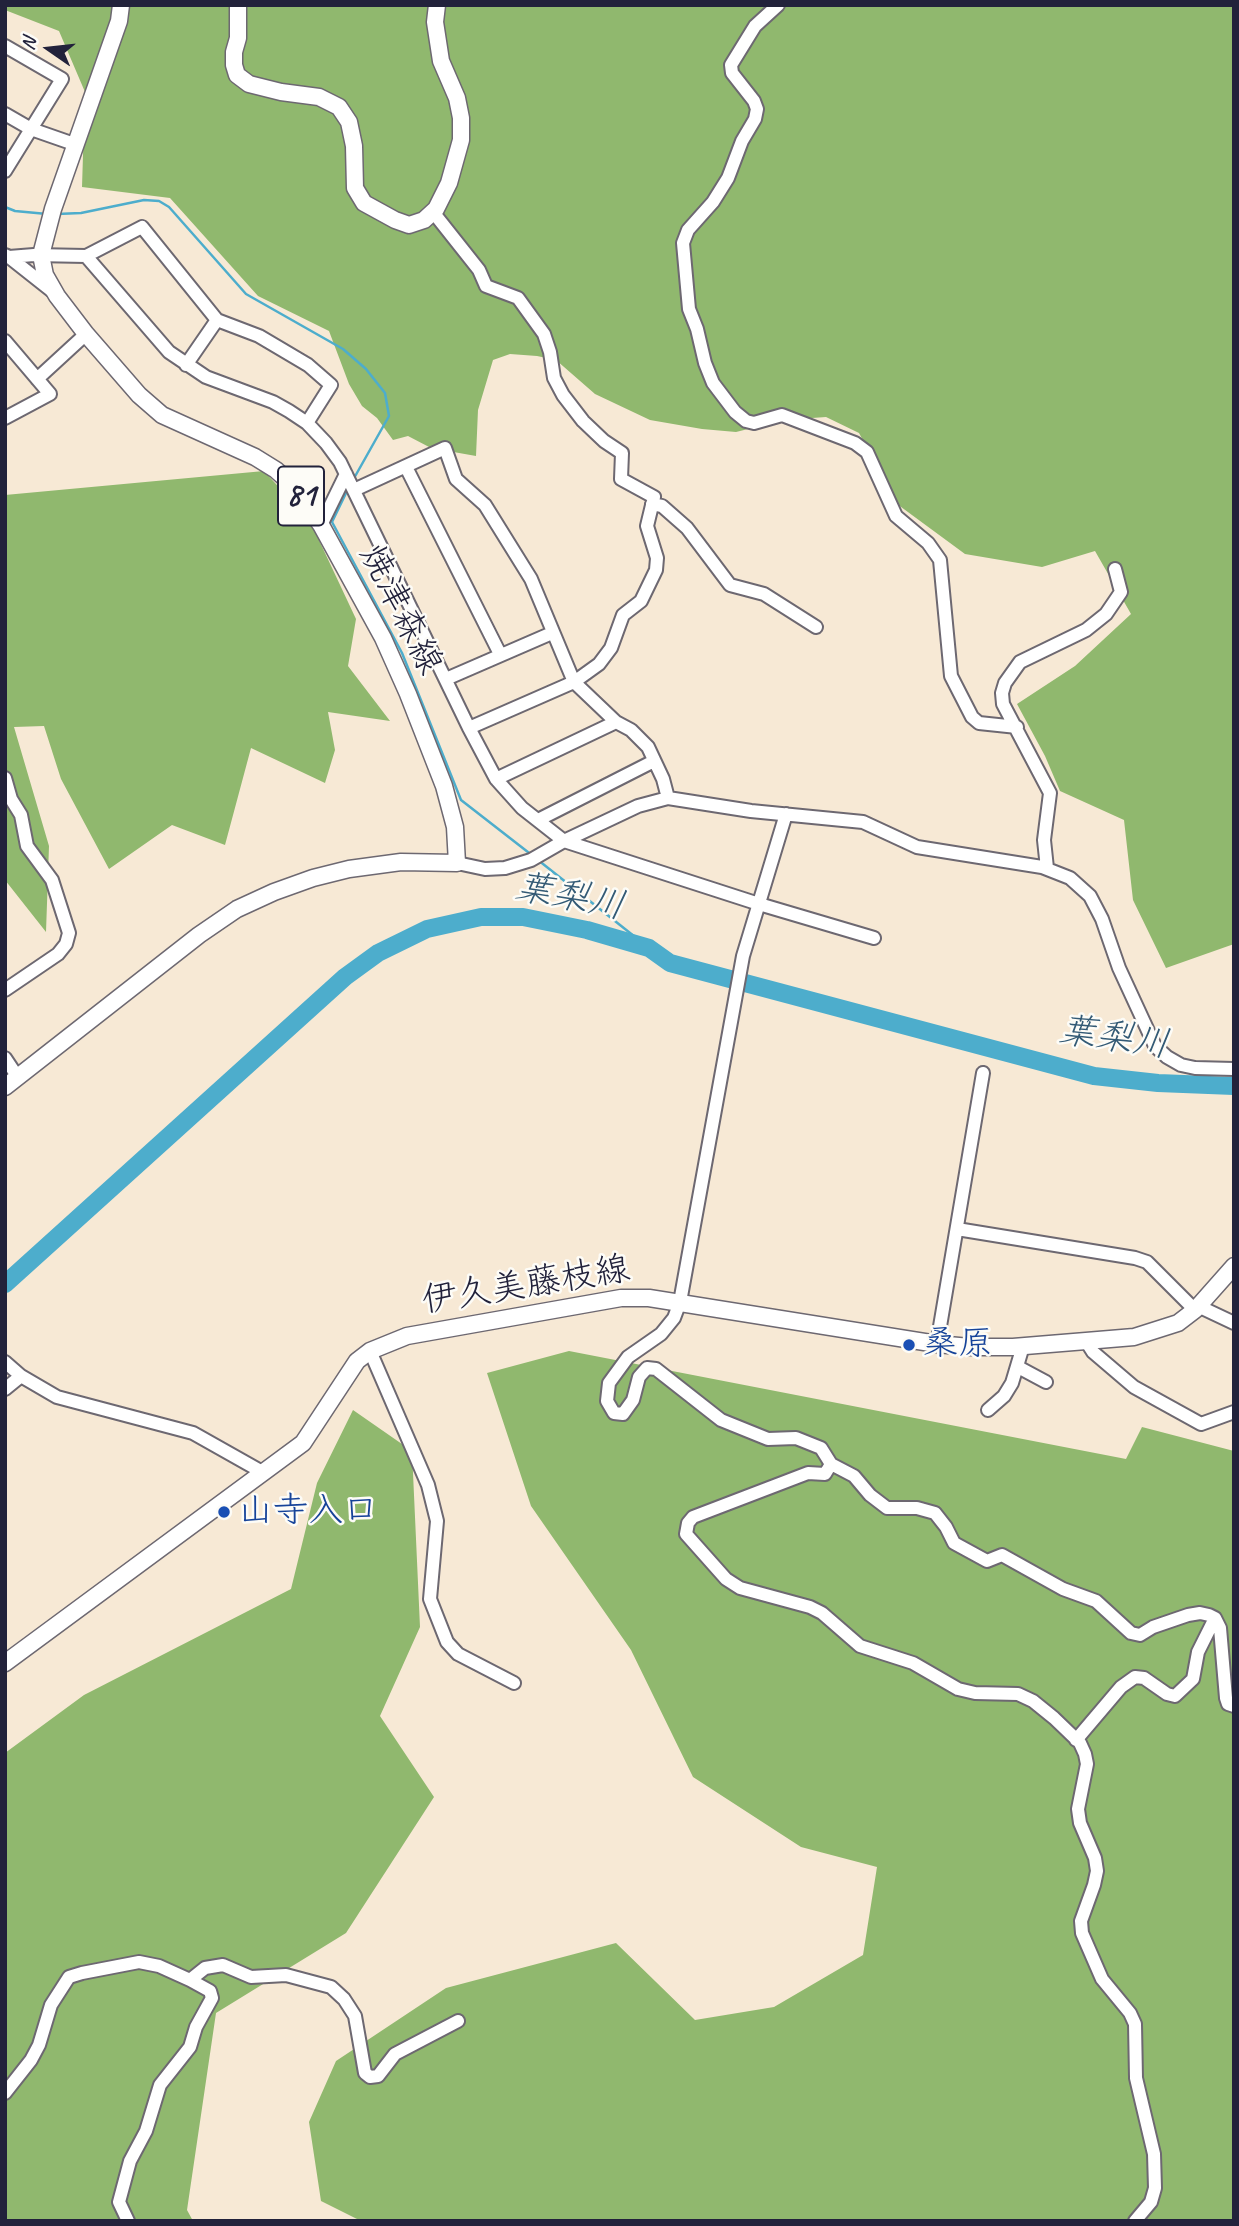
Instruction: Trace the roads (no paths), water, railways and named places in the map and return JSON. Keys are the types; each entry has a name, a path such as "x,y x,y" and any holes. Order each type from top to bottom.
{"main road":[{"path":"41,255 74,144 119,21 121,5"},
{"path":"238,5 238,38 234,52 237,75 249,84 319,97 339,107 349,122 354,146 355,188 364,203 409,225 424,220 433,212 449,183 461,140 457,98 441,61 435,22 437,5"},
{"name":"焼津森線","path":"41,255 45,275 57,296 139,395 162,415 255,457 296,488 321,526 383,638 408,694 444,786 455,827 457,863"},
{"path":"11,1081 199,935 249,903 313,878 349,869 401,862 457,863"},
{"name":"伊久美藤枝線","path":"5,1663 303,1443 357,1361 370,1352 407,1336 621,1298 649,1298 937,1344 971,1347 1023,1346 1134,1337 1178,1323 1197,1308 1234,1266"}],"street":[{"path":"778,5 755,26 731,65 732,73 754,101 757,109 755,119 742,141 728,178 713,202 688,230 683,243 689,309 705,363 713,383 735,412 746,421 754,423 782,415 855,443 867,452 896,516 928,543 940,560 951,676 972,718 979,723 1017,727"},
{"path":"5,46 62,79 5,171"},
{"path":"5,114 30,130 74,144"},
{"path":"433,212 479,270 486,286 518,298 544,334 554,378 563,395 583,421 604,441 622,453 621,479 654,496 647,526 657,558 656,570 640,601 623,615 611,648 599,664 574,682 469,728"},
{"path":"7,256 86,256 142,227 217,320 259,336 308,365 331,385 307,423"},
{"path":"7,256 57,296"},
{"path":"86,256 156,337 186,365 206,377 273,402 307,423 333,452 354,489 496,779 522,808 564,841 874,938"},
{"path":"186,365 217,320"},
{"path":"37,379 86,334"},
{"path":"5,341 50,394 5,418"},
{"path":"354,489 444,448 456,479 485,505 531,579 574,682 615,722 631,730 648,747 668,799"},
{"path":"406,467 500,654"},
{"path":"321,526 346,474"},
{"path":"652,503 662,506 687,528 730,585 764,594 817,627"},
{"path":"1047,869 1044,840 1051,793 1003,704 1002,693 1020,662 1086,630 1106,614 1121,592 1115,569"},
{"path":"446,678 552,633"},
{"path":"496,779 615,722"},
{"path":"538,820 654,761"},
{"path":"5,778 11,799 21,815 27,846 52,880 69,933 66,944 58,954 5,990"},
{"path":"457,863 485,869 505,868 537,858 564,841 638,806 668,799 863,822 917,847 1047,869 1070,878 1090,897 1102,919 1119,968 1155,1046 1181,1065 1234,1069"},
{"path":"786,814 743,956 680,1302 674,1318 661,1334 628,1357 609,1383 607,1401 614,1413 623,1414 633,1400 639,1377 647,1368 656,1369 720,1420 768,1438 796,1438 821,1448 831,1464 854,1476 870,1496 887,1508 917,1508 935,1513 954,1543 987,1561 1002,1555 1063,1589 1096,1601 1131,1633 1140,1635 1153,1627 1188,1615 1200,1613 1215,1618 1220,1628 1226,1698 1228,1704 1234,1706"},
{"path":"5,1058 11,1081"},
{"path":"937,1344 983,1073"},
{"path":"957,1229 1147,1262 1197,1308 1234,1323"},
{"path":"1086,1341 1093,1352 1134,1387 1200,1424 1234,1412"},
{"path":"988,1410 1004,1396 1018,1367 1023,1346"},
{"path":"370,1352 428,1485 437,1521 430,1599 447,1642 457,1654 514,1683"},
{"path":"5,1362 21,1376 57,1397 193,1433 264,1473"},
{"path":"1018,1367 1046,1382"},
{"path":"5,1389 21,1376"},
{"path":"831,1464 825,1474 807,1473 693,1517 688,1523 686,1534 726,1579 740,1588 810,1607 822,1613 860,1646 913,1663 958,1689 1018,1694 1033,1700 1076,1740 1086,1754 1087,1764 1078,1809 1080,1823 1095,1858 1097,1871 1081,1921 1083,1933 1102,1979 1130,2013 1135,2024 1136,2078 1154,2154 1155,2188 1151,2203 1135,2221"},
{"path":"1076,1740 1121,1687 1135,1677 1144,1678 1167,1694 1175,1696 1193,1679 1198,1652 1215,1618"},
{"path":"5,2093 31,2060 39,2045 51,2005 69,1978 139,1962 159,1966 210,1991 212,1998 196,2027 190,2048 160,2085 146,2131 130,2161 119,2202 128,2221"},
{"path":"190,1980 205,1968 223,1965 251,1976 286,1975 331,1987 344,1999 355,2016 365,2073 370,2077 378,2076 395,2054 458,2021"}],"waterway":[{"path":"57,214 81,213 144,200 159,201 169,207 246,294 343,349 366,369 385,393 389,416 353,480"},
{"path":"5,207 15,211 47,214"},
{"path":"348,489 332,522 402,653 461,800 533,856"},
{"path":"538,860 649,948"},
{"name":"葉梨川","path":"5,1284 345,977 378,953 427,929 481,917 523,917 587,930 649,948 670,963 1094,1076 1158,1083 1234,1086"}],"place":[{"name":"桑原","path":"909,1345"},
{"name":"山寺入口","path":"224,1512"}]}
